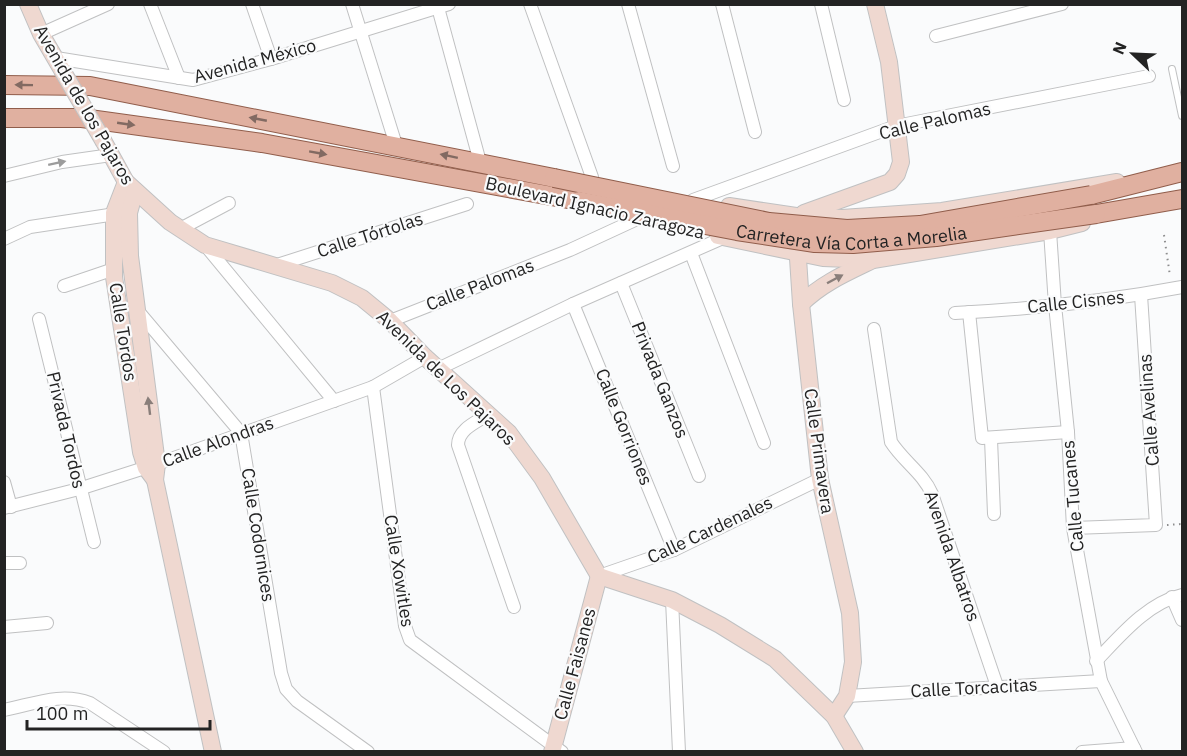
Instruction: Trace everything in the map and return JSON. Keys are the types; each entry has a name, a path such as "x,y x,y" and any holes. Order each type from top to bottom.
{"main road":[{"name":"Boulevard Ignacio Zaragoza","path":"4,85 90,86 506,167"},
{"name":"Boulevard Ignacio Zaragoza","path":"4,118 93,119 262,143 498,186"},
{"name":"Carretera Vía Corta a Morelia","path":"506,167 769,222 847,230 920,225 1091,195 1174,174"},
{"name":"Carretera Vía Corta a Morelia","path":"498,186 737,231 815,243 854,244 936,237 1177,200"}],"street":[{"name":"Avenida de los Pajaros","path":"28,4 41,34 130,186 180,229 205,245 272,266"},
{"path":"41,34 108,4"},
{"path":"150,4 178,78"},
{"path":"252,4 270,59"},
{"path":"352,4 396,145"},
{"path":"530,4 592,177"},
{"path":"628,4 673,166"},
{"path":"722,4 755,132"},
{"path":"821,4 844,100"},
{"path":"796,216 890,182 897,174 901,162 889,62 875,4"},
{"path":"936,36 1062,4"},
{"path":"441,6 480,162"},
{"name":"Avenida México","path":"59,64 193,80 361,32 441,6"},
{"name":"Calle Palomas","path":"693,200 896,126 1149,76"},
{"path":"4,176 107,148"},
{"name":"Boulevard Ignacio Zaragoza","path":"506,167 537,166 693,200 796,216 842,218 942,211 1102,183 1174,174"},
{"name":"Calle Tordos","path":"130,186 122,213 114,269 141,452 153,470"},
{"name":"Boulevard Ignacio Zaragoza","path":"498,186 529,197 797,254 823,258 873,260 1050,231 1177,200"},
{"path":"180,229 229,203"},
{"name":"Calle Tórtolas","path":"272,266 467,204"},
{"path":"4,239 30,227 122,213"},
{"name":"Calle Tordos","path":"122,213 137,310 153,470 213,752"},
{"name":"Calle Primavera","path":"796,216 801,304 820,479 850,613 853,662 847,696 834,716"},
{"name":"Calle Palomas","path":"390,321 570,250 635,220"},
{"name":"Calle Tucanes","path":"1050,231 1068,432 1073,528 1101,681 1135,750"},
{"path":"438,369 573,304 725,237"},
{"path":"205,245 334,401"},
{"path":"691,253 764,443"},
{"path":"801,304 829,282 873,260"},
{"name":"Avenida de Los Pajaros","path":"272,266 332,284 362,298 390,321 425,357 489,414 509,433 542,478 599,576"},
{"path":"64,286 114,269"},
{"name":"Privada Ganzos","path":"621,283 699,476"},
{"name":"Calle Cisnes","path":"955,313 1055,305 1142,295 1177,288"},
{"name":"Calle Avelinas","path":"1073,528 1156,525 1142,295"},
{"name":"Calle Gorriones","path":"573,304 674,550"},
{"path":"137,310 241,433"},
{"path":"969,312 994,514"},
{"name":"Privada Tordos","path":"39,319 79,489 94,542"},
{"name":"Avenida Albatros","path":"874,328 891,442 928,484 997,686"},
{"name":"Calle Alondras","path":"8,508 153,470 241,433 373,387 425,357"},
{"name":"Calle Xowitles","path":"373,387 405,626 410,640 556,749"},
{"path":"489,414 462,432 458,437 458,444 514,607"},
{"path":"986,439 1068,432"},
{"name":"Calle Codornices","path":"241,433 281,672 286,689 297,701 368,752"},
{"name":"Calle Cardenales","path":"599,576 674,550 820,479"},
{"path":"4,482 8,508"},
{"path":"4,563 20,562"},
{"path":"599,576 672,600 720,625 775,659 834,716 855,752"},
{"name":"Calle Faisanes","path":"556,749 599,576"},
{"path":"1096,661 1132,623 1177,596 1182,620"},
{"path":"672,600 679,752"},
{"path":"5,626 47,623"},
{"name":"Calle Torcacitas","path":"847,696 1101,681"},
{"path":"4,710 63,698 76,698 90,703 164,752"},
{"path":"1082,752 1135,750"}],"lane":[{"path":"1172,69 1182,116"}],"path":[{"path":"1164,235 1177,288"}]}
